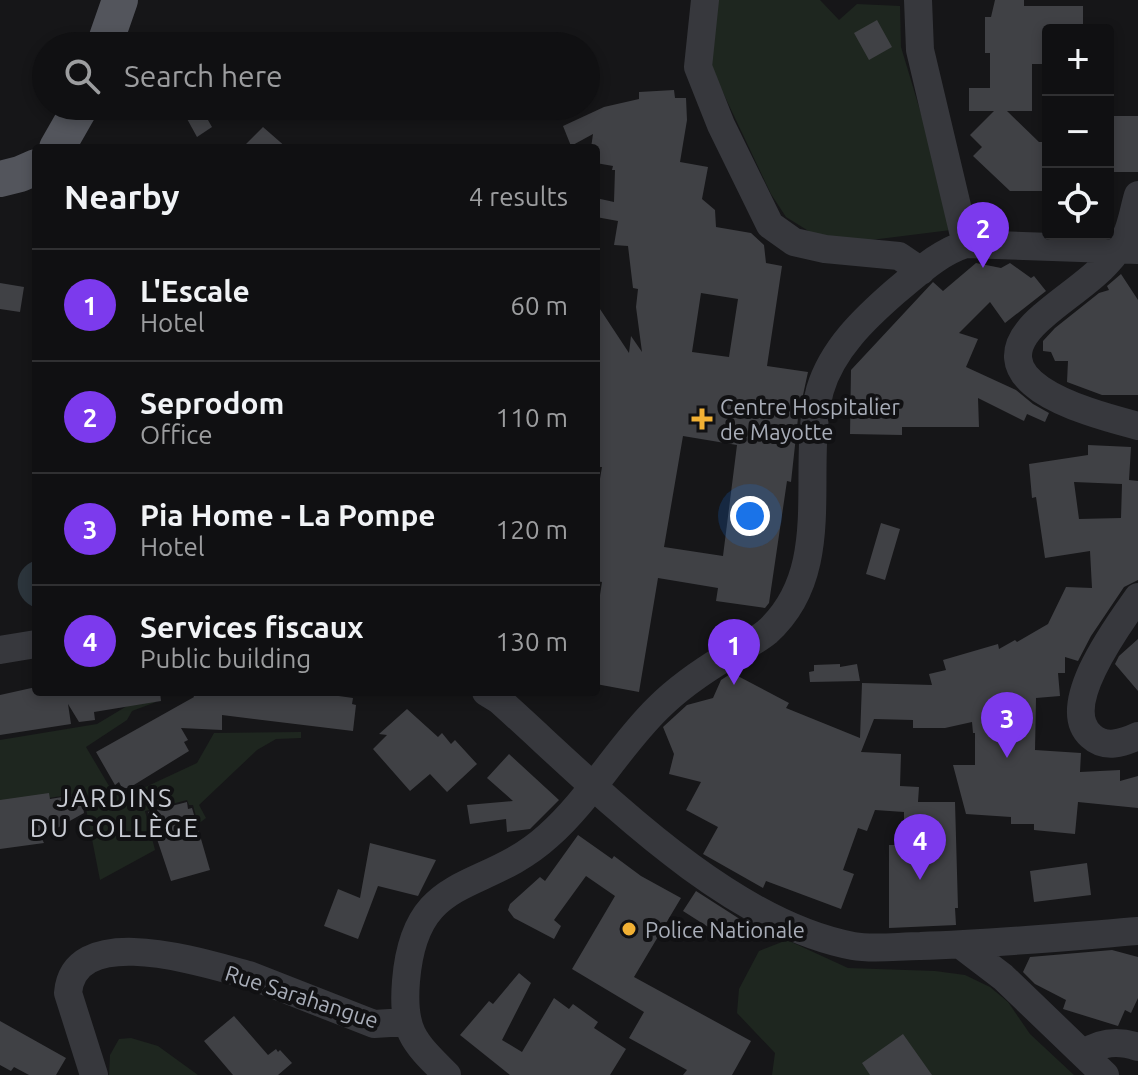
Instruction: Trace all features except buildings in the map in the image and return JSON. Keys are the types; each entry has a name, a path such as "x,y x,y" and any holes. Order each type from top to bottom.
{"main road":[{"path":"109,32 120,0"},
{"path":"59,144 73,120"},
{"path":"0,179 32,169"}],"street":[{"path":"705,0 698,67 721,125 770,225 794,242 825,249 899,256 921,271"},
{"path":"918,0 920,50 966,244"},
{"path":"1127,250 1126,236 1138,195"},
{"path":"447,1075 423,1050 406,1022 404,1002 409,953 425,914 452,892 529,853 567,817 657,708 694,677 765,633 785,613 800,583 811,538 820,392 833,359 860,325 947,251 966,244 1127,250"},
{"path":"1127,250 1025,332 1018,348 1018,358 1029,382 1047,394 1138,426"},
{"path":"1138,597 1104,645 1086,687 1082,708 1086,731 1097,741 1121,743 1138,736"},
{"path":"0,650 32,645"},
{"path":"492,696 694,869 760,913 805,933 856,947 961,945 1138,931"},
{"path":"1003,942 1003,977"},
{"path":"961,945 1003,977 1105,1075"},
{"name":"Rue Sarahangue","path":"94,1075 68,993 69,981 72,973 86,961 111,952 156,955 249,975 374,1024 406,1022"},
{"path":"1084,1053 1098,1044 1138,1047"}],"shaded area":[{"path":"717,0 820,0 839,20 857,4 900,6 901,47 951,230 871,240 815,235 786,217 771,194 709,63"},
{"path":"32,562 32,606 22,598 18,584 22,570"},
{"path":"142,697 156,702 132,711 127,720 86,747 112,791 118,789 122,798 197,763 214,733 301,732 301,738 276,739 257,750 199,805 206,818 198,824 193,805 189,805 187,800 145,811 155,850 100,880 83,793 0,805 0,740 97,724"},
{"path":"787,940 848,968 965,975 990,987 1008,1002 1030,1034 1074,1075 772,1075 775,1053 737,1013 739,989 759,951"},
{"path":"131,1038 158,1046 198,1075 109,1075 110,1055 119,1039"}],"place":[{"name":"Seprodom","path":"983,268"},
{"name":"Centre Hospitalier de Mayotte","path":"702,419"},
{"name":"L'Escale","path":"734,685"},
{"name":"Pia Home - La Pompe","path":"1007,758"},
{"name":"Services fiscaux","path":"920,880"},
{"name":"Police Nationale","path":"629,929"}],"district":[{"name":"JARDINS DU COLLÈGE","path":"115,812"}]}
